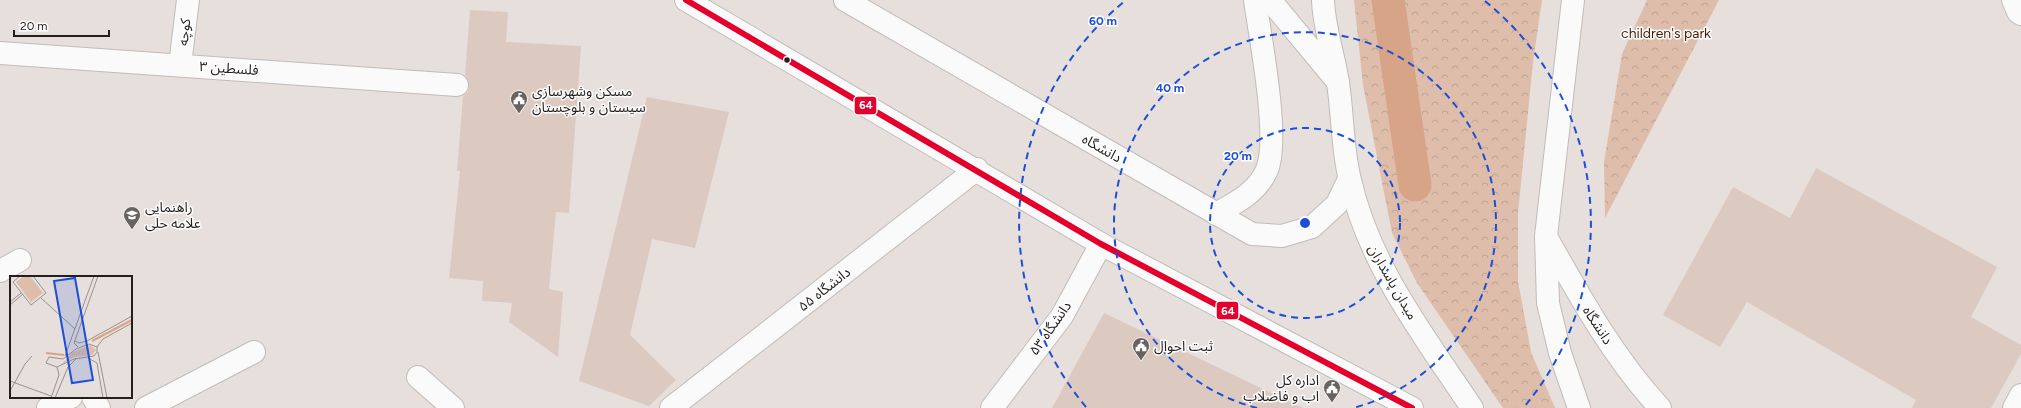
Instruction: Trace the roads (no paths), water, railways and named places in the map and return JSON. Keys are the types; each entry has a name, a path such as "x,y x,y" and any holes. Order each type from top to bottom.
{"main road":[{"name":"کوچه","path":"180,65 188,0"},
{"path":"686,0 977,169 1101,244 1412,408"},
{"name":"دانشگاه","path":"845,0 1252,234 1282,236 1312,227 1337,204 1349,179"},
{"path":"1216,214 1249,195 1266,172 1272,143 1269,107 1255,0"},
{"path":"1270,0 1338,82"},
{"name":"میدان پاسداران","path":"1323,0 1324,18 1338,82 1349,179 1363,227 1379,263 1472,408"},
{"path":"1573,0 1546,236 1548,303 1560,353 1579,408"},
{"path":"1568,45 1589,0"},
{"path":"2013,0 2018,12 2021,14"},
{"name":"فلسطین ۳","path":"0,53 457,85"},
{"name":"دانشگاه ۵۵","path":"671,408 977,169"},
{"name":"دانشگاه","path":"1546,236 1594,322 1640,387 1660,408"},
{"name":"دانشگاه ۵۳","path":"992,408 1062,316 1101,244"},
{"path":"0,271 20,260"},
{"path":"146,408 254,352"},
{"path":"418,377 452,408"},
{"path":"2014,408 2021,395"},
{"path":"48,408 69,398"},
{"path":"94,398 99,408"}],"waterway":[{"path":"1388,0 1415,185"}],"place":[{"name":"مسکن وشهرسازی سیستان و بلوچستان","path":"519,114"},
{"name":"راهنمایی علامه حلی","path":"132,230"},
{"name":"ثبت احوال","path":"1141,361"},
{"name":"اداره کل اب و فاضلاب","path":"1332,403"}],"park label":[{"name":"children's park","path":"1666,33"}]}
